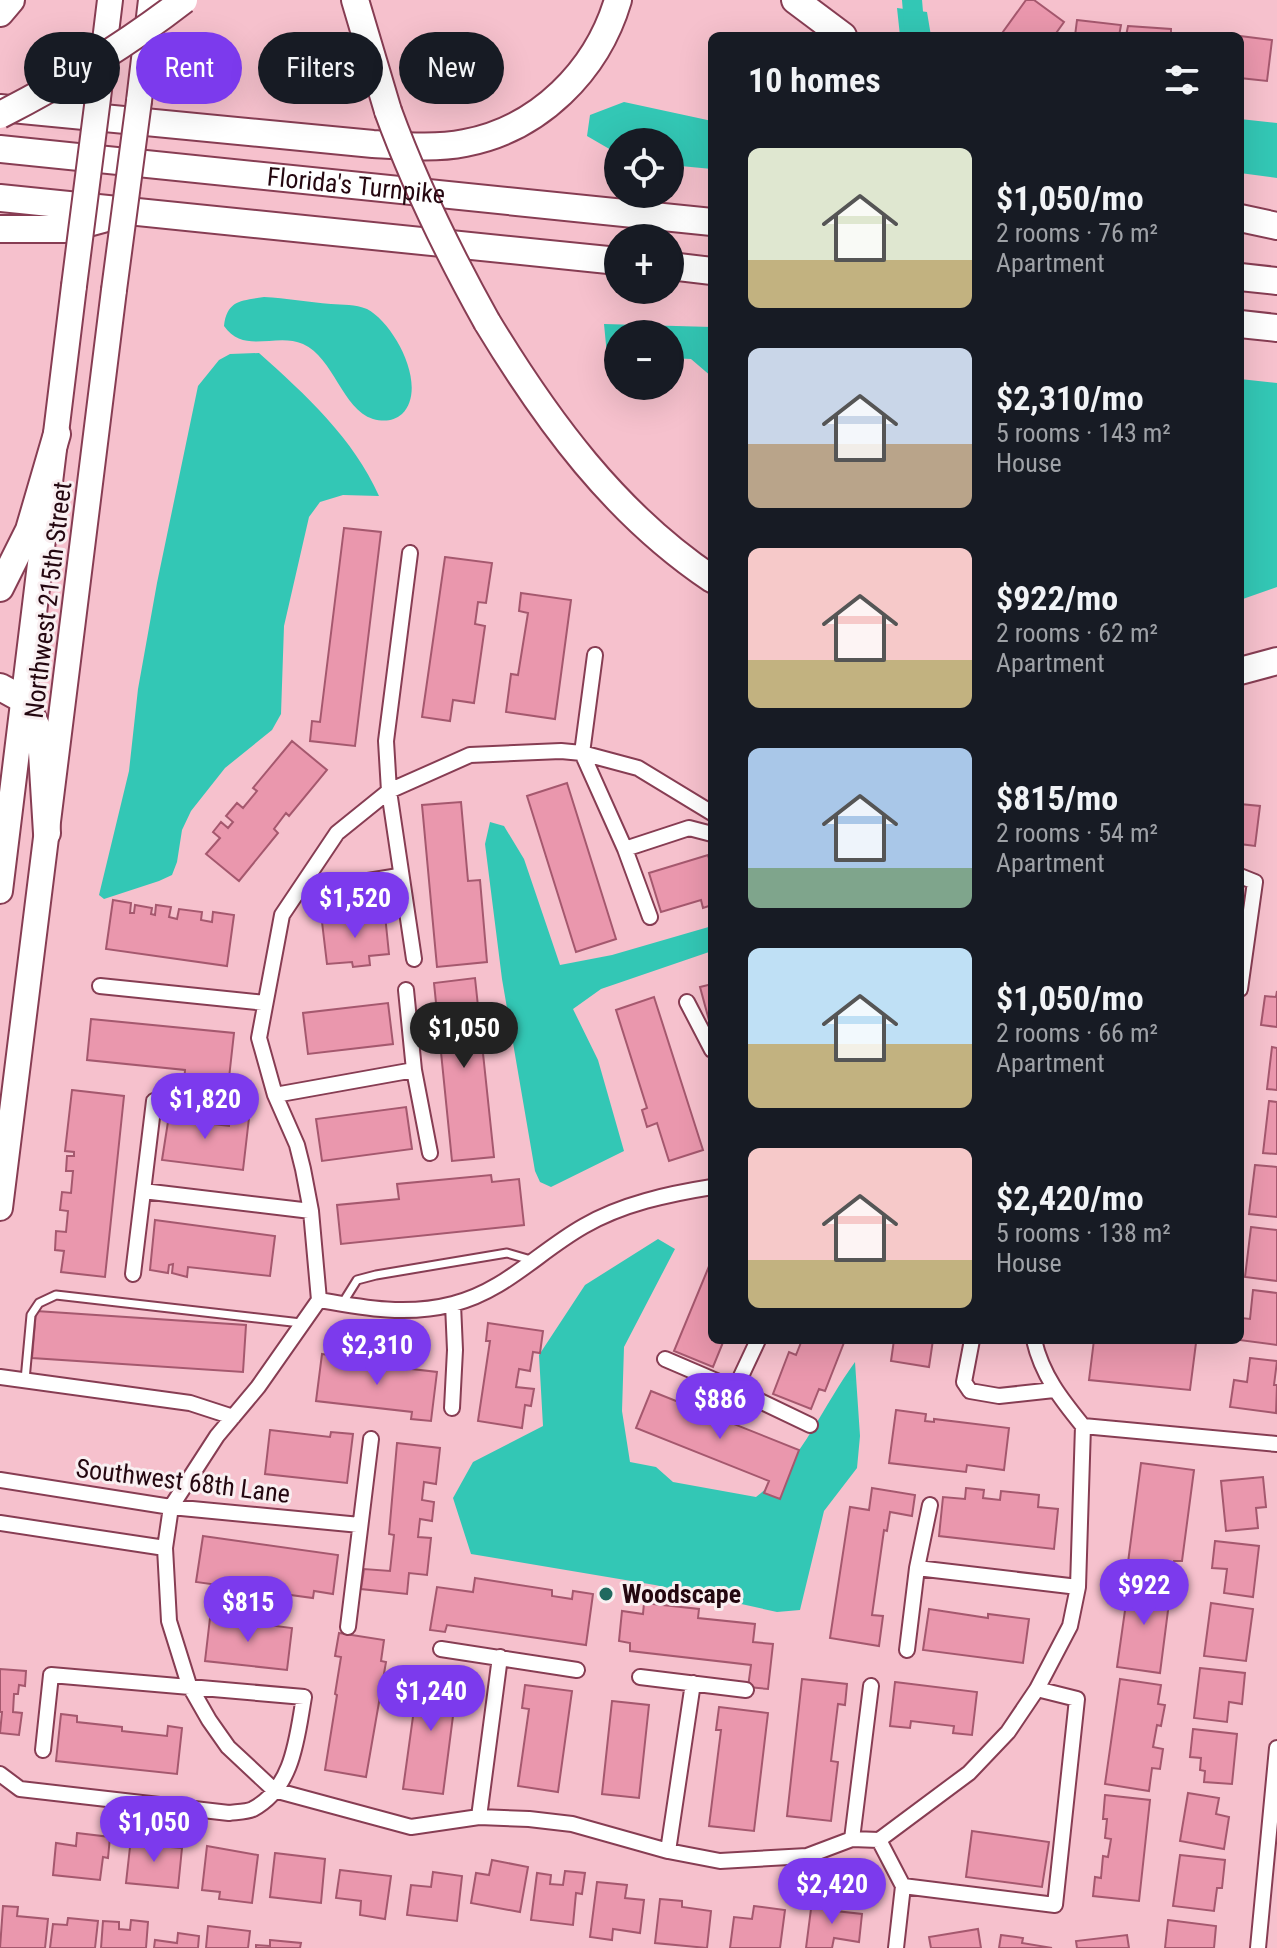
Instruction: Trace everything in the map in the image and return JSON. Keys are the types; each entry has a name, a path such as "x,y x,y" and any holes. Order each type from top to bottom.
{"highway":[{"path":"0,13 11,0"},
{"path":"0,115 78,73 145,31 184,0"},
{"path":"355,0 388,111 409,166 487,322 541,406 597,478 646,527 708,576"},
{"path":"0,108 373,144 414,147 465,143 512,128 535,115 572,83 603,39 618,0"},
{"path":"795,0 839,32"},
{"path":"813,0 841,32"},
{"name":"Florida's Turnpike","path":"0,149 708,222"},
{"name":"Florida's Turnpike","path":"0,198 604,260"},
{"path":"0,229 66,229 130,211"},
{"path":"1244,219 1277,226"},
{"path":"684,268 708,271"},
{"path":"1244,277 1277,281"},
{"path":"1244,324 1277,328"},
{"path":"0,588 29,530 57,434"},
{"path":"1244,670 1277,661"},
{"path":"0,687 24,700 41,736 47,833"}],"main road":[{"name":"Northwest 215th Street","path":"0,891 110,0"},
{"name":"Northwest 215th Street","path":"0,1208 151,0"}],"street":[{"path":"410,553 386,741 389,791 414,959"},
{"path":"595,655 582,753 625,849 650,917"},
{"path":"708,811 638,768 582,753 470,755 389,791 337,833 282,915 259,1038 275,1095 297,1145 311,1211 319,1300 258,1387 202,1458 171,1507 165,1548 169,1621 189,1685 209,1720 228,1747 274,1790 411,1827 479,1817 529,1819 572,1824 668,1851 720,1861 807,1856 852,1839 879,1840 969,1773 1008,1732 1037,1689 1070,1626 1078,1587 1083,1426 1054,1390 1038,1358 1035,1344"},
{"path":"625,849 689,828 708,833"},
{"path":"1244,878 1255,882 1244,960"},
{"path":"100,986 265,1003"},
{"path":"406,990 414,1070 430,1153"},
{"path":"687,1002 708,1042"},
{"path":"275,1095 414,1070"},
{"path":"133,1274 154,1101"},
{"path":"319,1300 377,1310 415,1311 453,1304 492,1291 583,1227 628,1206 708,1188"},
{"path":"143,1191 311,1211"},
{"path":"452,1408 455,1350 453,1304"},
{"path":"735,1389 756,1344"},
{"path":"971,1344 966,1387 970,1391 999,1396 1054,1390"},
{"path":"665,1359 810,1425"},
{"path":"0,1377 190,1403 233,1417"},
{"path":"1083,1426 1277,1444"},
{"path":"348,1627 371,1439"},
{"name":"Southwest 68th Lane","path":"0,1480 171,1507 360,1525"},
{"path":"907,1650 917,1568 930,1505"},
{"path":"0,1523 165,1548"},
{"path":"917,1568 1078,1587"},
{"path":"441,1649 577,1670"},
{"path":"479,1817 500,1657"},
{"path":"0,1774 20,1789 229,1813 253,1809 274,1790 291,1764 304,1697 51,1675 43,1750"},
{"path":"640,1677 746,1690"},
{"path":"668,1851 693,1683"},
{"path":"852,1839 871,1686"},
{"path":"903,1886 1055,1905 1077,1699 1037,1689"},
{"path":"1258,1948 1270,1875 1277,1748"},
{"path":"879,1840 903,1886 896,1948"}],"lane":[{"path":"303,884 322,885 401,872"},
{"path":"342,1304 357,1280 376,1275 507,1253 535,1261"},
{"path":"25,1380 31,1315 39,1303 56,1295 303,1323"}],"shaded area":[{"path":"897,8 927,12 930,32 900,32"},
{"path":"624,102 708,120 708,169 684,166 684,128 604,128 604,146 587,136 590,115"},
{"path":"1244,119 1277,123 1277,178 1244,174"},
{"path":"264,297 358,306 377,316 397,341 410,373 412,388 402,414 385,421 362,413 345,395 323,360 303,344 282,340 251,341 232,335 224,326 232,306"},
{"path":"684,326 708,327 708,374 691,359 684,359"},
{"path":"259,353 327,418 356,455 379,496 343,495 320,502 309,517 284,626 281,714 272,730 225,768 191,811 182,830 172,875 104,899 99,895 129,771 138,689 198,386 219,360 230,354"},
{"path":"1244,379 1277,383 1277,587 1244,599"},
{"path":"490,822 504,826 524,859 560,965 612,955 708,927 708,952 601,989 573,1009 598,1060 624,1151 551,1187 540,1182 535,1171 502,979 485,844"},
{"path":"658,1239 675,1249 624,1347 622,1411 630,1462 656,1467 673,1482 756,1497 786,1468 855,1362 860,1436 857,1468 824,1511 800,1610 777,1612 655,1585 471,1554 453,1498 473,1462 543,1426 539,1355 585,1285"}],"building":[{"path":"1026,0 1034,0 1064,22 1057,32 1003,32"},
{"path":"1077,20 1121,25 1120,32 1076,32"},
{"path":"1128,26 1171,29 1171,32 1127,32"},
{"path":"1244,36 1272,40 1267,81 1244,78"},
{"path":"344,528 381,532 355,746 310,741 312,721 320,722"},
{"path":"445,557 492,563 486,603 478,602 475,624 485,626 474,703 453,700 450,721 422,717"},
{"path":"521,593 571,600 555,719 506,712 511,674 518,675 528,613 519,611"},
{"path":"292,741 327,770 289,816 286,813 274,829 278,833 239,881 206,854 220,838 213,832 221,822 228,828 233,822 226,816 237,803 243,808 257,791 253,788"},
{"path":"567,783 616,939 576,952 527,796"},
{"path":"461,802 468,881 480,880 487,962 437,967 422,805"},
{"path":"1244,804 1260,806 1255,846 1244,845"},
{"path":"708,855 708,906 703,908 701,900 661,912 649,873"},
{"path":"113,900 131,903 130,913 134,913 135,905 152,908 151,914 155,915 156,905 171,907 169,917 177,919 179,909 202,912 201,920 212,922 213,912 234,915 227,966 106,949"},
{"path":"385,915 389,954 369,956 370,965 353,967 352,962 327,964 322,922"},
{"path":"475,978 494,1157 452,1161 434,983"},
{"path":"708,985 708,1017 700,987"},
{"path":"1277,991 1277,1027 1261,1025 1265,996 1276,997"},
{"path":"654,997 703,1150 669,1161 657,1123 647,1127 642,1110 647,1108 616,1010"},
{"path":"388,1003 393,1044 308,1054 303,1013"},
{"path":"91,1019 234,1033 228,1087 184,1083 185,1070 87,1060"},
{"path":"1272,1047 1277,1048 1277,1090 1267,1089"},
{"path":"72,1090 124,1096 105,1277 61,1272 64,1251 55,1250 56,1231 66,1232 68,1211 60,1210 62,1192 71,1193 73,1171 66,1171 67,1156 74,1156 74,1152 65,1151"},
{"path":"1269,1101 1277,1102 1277,1154 1263,1153"},
{"path":"406,1107 412,1149 322,1161 316,1119"},
{"path":"170,1109 207,1114 204,1123 229,1126 230,1116 249,1118 243,1170 162,1160"},
{"path":"1255,1165 1277,1167 1277,1217 1249,1214"},
{"path":"491,1175 492,1182 519,1179 524,1225 341,1244 337,1205 399,1199 397,1184"},
{"path":"155,1220 275,1236 270,1276 188,1267 187,1277 172,1273 173,1264 169,1265 168,1273 150,1270"},
{"path":"1251,1227 1277,1230 1277,1281 1245,1277"},
{"path":"708,1269 708,1344 722,1344 713,1367 674,1351"},
{"path":"1253,1290 1277,1293 1277,1345 1244,1341 1244,1318 1250,1319"},
{"path":"36,1311 246,1325 243,1372 32,1358"},
{"path":"488,1323 543,1331 540,1353 533,1352 530,1371 519,1369 516,1387 534,1389 531,1406 525,1405 522,1428 478,1421 490,1341 486,1341"},
{"path":"800,1344 843,1344 825,1391 819,1389 811,1409 773,1394 789,1352 796,1355"},
{"path":"893,1344 932,1344 929,1367 891,1361"},
{"path":"1094,1344 1196,1344 1190,1390 1089,1380"},
{"path":"322,1354 343,1357 343,1361 437,1372 431,1421 411,1419 412,1412 316,1401"},
{"path":"1250,1358 1277,1361 1274,1385 1277,1385 1276,1413 1230,1407 1234,1380 1247,1382"},
{"path":"651,1391 799,1450 780,1499 764,1493 769,1481 636,1428"},
{"path":"896,1410 926,1414 925,1421 934,1422 934,1419 1009,1428 1004,1470 967,1465 966,1472 889,1463"},
{"path":"270,1430 330,1437 331,1432 353,1434 347,1483 265,1474"},
{"path":"397,1443 440,1448 436,1484 424,1482 422,1500 434,1502 432,1521 420,1519 418,1537 431,1538 427,1575 409,1573 407,1594 361,1589 364,1569 390,1571 394,1535 389,1534"},
{"path":"1141,1463 1194,1470 1182,1561 1174,1561 1172,1575 1127,1570"},
{"path":"1263,1477 1266,1507 1256,1508 1258,1528 1226,1531 1221,1481"},
{"path":"872,1488 915,1495 912,1516 890,1512 887,1531 884,1530 872,1615 883,1616 879,1646 830,1638 850,1507 869,1510"},
{"path":"966,1488 984,1490 983,1498 1000,1500 1001,1491 1039,1495 1038,1507 1058,1509 1054,1549 939,1536 943,1497 965,1499"},
{"path":"203,1536 338,1555 333,1594 314,1591 313,1598 196,1582"},
{"path":"1215,1541 1259,1546 1253,1597 1224,1593 1227,1569 1212,1568"},
{"path":"475,1578 552,1590 552,1596 572,1599 573,1591 593,1594 586,1645 447,1625 445,1632 430,1630 437,1587 473,1592"},
{"path":"1129,1582 1171,1587 1160,1673 1117,1667"},
{"path":"644,1603 699,1609 698,1618 755,1624 753,1642 773,1644 768,1689 748,1687 751,1665 630,1651 630,1643 619,1641 622,1611 643,1614"},
{"path":"1211,1603 1253,1609 1246,1661 1204,1656"},
{"path":"929,1609 988,1618 988,1614 1029,1619 1023,1663 923,1650"},
{"path":"210,1618 292,1628 287,1670 205,1661"},
{"path":"339,1633 384,1640 381,1661 386,1662 366,1777 325,1770 341,1657 335,1656"},
{"path":"1200,1668 1245,1673 1242,1704 1229,1702 1227,1722 1194,1718"},
{"path":"0,1669 26,1671 25,1686 19,1685 18,1694 14,1694 13,1712 22,1713 19,1735 0,1733"},
{"path":"419,1673 463,1678 461,1699 450,1697 448,1715 453,1716 443,1794 403,1789"},
{"path":"802,1679 847,1684 845,1705 838,1704 831,1761 838,1762 831,1821 787,1816"},
{"path":"1120,1679 1161,1685 1158,1704 1165,1705 1153,1747 1163,1749 1160,1769 1152,1768 1149,1791 1105,1784"},
{"path":"895,1682 977,1692 972,1735 953,1733 954,1726 911,1721 910,1728 890,1726"},
{"path":"525,1685 572,1691 558,1792 518,1786 529,1709 522,1708"},
{"path":"612,1701 649,1705 639,1798 602,1794"},
{"path":"719,1707 768,1713 754,1831 709,1826 721,1730 716,1730"},
{"path":"61,1714 77,1716 77,1722 122,1727 122,1731 167,1736 168,1726 182,1728 177,1774 56,1761"},
{"path":"1193,1729 1237,1734 1232,1784 1204,1782 1205,1771 1200,1770 1201,1758 1190,1757"},
{"path":"1188,1793 1219,1798 1216,1814 1229,1817 1224,1849 1180,1841"},
{"path":"1105,1795 1150,1800 1139,1901 1093,1896 1095,1877 1101,1878 1103,1856 1108,1857 1111,1839 1105,1838"},
{"path":"972,1831 1049,1842 1042,1887 966,1877"},
{"path":"77,1833 110,1837 108,1858 103,1857 100,1880 53,1875 56,1843 76,1846"},
{"path":"131,1838 160,1841 160,1846 182,1848 178,1888 126,1883"},
{"path":"207,1846 258,1855 252,1903 219,1899 220,1892 202,1890"},
{"path":"275,1853 325,1859 321,1903 270,1897"},
{"path":"1180,1855 1225,1860 1222,1888 1217,1888 1214,1911 1173,1906"},
{"path":"492,1860 528,1867 520,1912 471,1903 476,1873 489,1875"},
{"path":"340,1870 391,1876 385,1919 360,1915 361,1901 336,1898"},
{"path":"565,1871 585,1873 582,1894 576,1893 573,1925 531,1920 537,1873 551,1875 550,1884 563,1885"},
{"path":"433,1872 462,1876 457,1921 407,1915 411,1885 431,1887"},
{"path":"597,1882 627,1885 625,1898 644,1900 640,1933 613,1929 612,1940 590,1937"},
{"path":"660,1899 682,1901 682,1907 711,1911 707,1948 655,1943"},
{"path":"812,1901 837,1904 836,1911 862,1914 859,1942 834,1938 832,1948 806,1948"},
{"path":"3,1906 18,1907 17,1916 48,1919 45,1948 0,1948"},
{"path":"754,1906 785,1910 780,1948 730,1948 734,1917 752,1919"},
{"path":"68,1918 98,1921 95,1948 50,1948 53,1924 67,1925"},
{"path":"131,1920 148,1922 146,1948 101,1948 103,1921 119,1922 119,1929 130,1930"},
{"path":"1168,1920 1216,1926 1214,1948 1165,1948"},
{"path":"208,1926 250,1931 248,1948 206,1948"},
{"path":"978,1929 981,1948 931,1948 929,1937"},
{"path":"178,1933 199,1936 198,1948 154,1948 155,1940 177,1943"},
{"path":"1001,1935 1023,1938 1022,1943 1052,1948 999,1948"},
{"path":"1127,1935 1129,1948 1077,1948 1076,1941"},
{"path":"270,1940 301,1943 300,1948 256,1948 256,1945 270,1946"}],"waterway":[{"path":"912,0 915,32"}],"place":[{"name":"Woodscape","path":"606,1594"}]}
